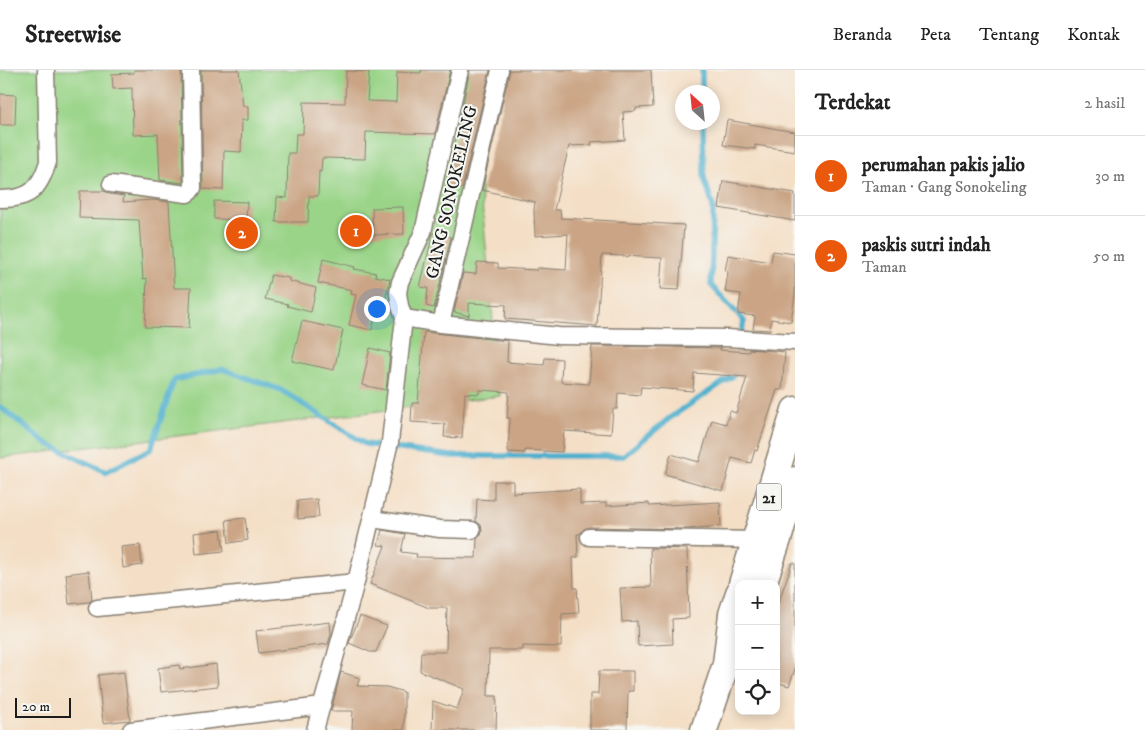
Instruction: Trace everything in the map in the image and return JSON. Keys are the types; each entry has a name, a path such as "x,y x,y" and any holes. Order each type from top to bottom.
{"highway":[{"name":"21","path":"745,580 777,539 795,410"},
{"name":"21","path":"764,580 795,480"},
{"path":"726,664 732,614 735,605"},
{"path":"704,730 726,664 735,648"}],"street":[{"path":"0,198 14,199 27,194 38,187 44,175 48,162 46,70"},
{"path":"111,184 187,194 190,192 192,188 191,70"},
{"path":"315,730 356,582 390,442 404,318 398,293 400,282 423,232 460,70"},
{"name":"GANG SONOKELING","path":"441,324 500,70"},
{"path":"404,318 441,324 559,336 727,338 795,342"},
{"path":"372,519 440,529 472,530"},
{"path":"589,537 777,539"},
{"path":"97,608 356,582"},
{"path":"131,730 322,706"}],"green space":[{"path":"0,70 471,70 500,396 0,458"}],"building":[{"path":"134,70 181,70 183,183 160,180 158,134 133,135 132,88 113,89 112,74 134,73"},
{"path":"201,70 239,70 243,106 248,106 248,120 242,120 241,152 224,151 223,190 203,189"},
{"path":"421,70 450,70 435,134 366,132 365,159 322,158 321,172 319,171 318,196 309,196 308,222 276,222 277,197 287,198 288,153 295,153 296,134 303,134 304,102 345,103 346,71 369,72 367,101 396,102 397,72 421,73"},
{"path":"470,70 490,70 462,189 446,186"},
{"path":"510,70 651,70 653,107 636,108 636,111 623,112 625,140 591,142 592,145 569,146 554,210 560,210 561,218 684,225 679,290 660,289 662,258 602,255 597,326 505,319 506,305 469,303 469,316 454,312 463,273 476,274 477,262 498,263 498,268 566,270 568,234 535,236 535,202 482,190"},
{"path":"0,94 16,95 15,125 0,125"},
{"path":"727,120 795,132 795,151 755,145 755,149 723,145"},
{"path":"723,181 795,193 795,221 719,208"},
{"path":"80,191 104,191 124,196 123,202 153,200 169,202 174,288 191,288 189,328 145,327 147,278 143,279 139,220 79,218"},
{"path":"214,201 247,202 246,220 214,219"},
{"path":"403,207 404,234 373,235 372,208"},
{"path":"433,233 451,237 434,308 426,306 428,288 420,287"},
{"path":"773,251 795,254 795,294 791,322 771,319 770,330 753,329 755,316 738,314 741,294 725,292 728,272 725,271 728,255 771,262"},
{"path":"323,259 355,267 354,269 376,273 375,276 390,279 385,301 379,300 372,330 349,325 356,295 351,294 352,290 318,283"},
{"path":"271,275 289,278 289,281 316,288 311,312 265,299"},
{"path":"302,321 343,330 334,370 292,361"},
{"path":"424,332 508,341 507,362 544,365 545,358 562,359 561,382 589,384 592,346 721,348 720,350 749,352 749,349 785,352 782,390 777,390 757,451 755,450 751,463 732,458 723,491 665,474 671,454 699,462 712,420 726,424 730,411 736,413 747,377 694,373 693,391 641,387 640,395 618,393 617,409 613,409 611,434 564,431 562,452 525,450 525,453 508,452 510,418 507,418 509,392 479,390 479,394 465,393 462,438 444,437 445,424 411,422 412,403 418,403"},
{"path":"370,348 390,353 386,390 362,385"},
{"path":"494,481 513,481 513,493 580,489 580,504 606,503 606,506 649,503 649,506 720,502 721,526 687,529 589,527 584,529 580,534 577,534 578,557 573,558 574,588 577,588 579,613 562,614 561,647 523,646 523,650 489,650 488,696 497,696 496,730 432,730 433,701 457,709 464,689 420,671 421,652 446,652 447,608 429,608 370,584 385,546 378,545 382,530 405,534 401,552 417,554 416,557 476,558 477,539 481,535 482,530 481,525 476,521 477,499 494,500"},
{"path":"317,499 319,517 298,519 297,501"},
{"path":"245,518 248,540 229,543 226,520"},
{"path":"221,530 224,551 196,554 194,533"},
{"path":"140,545 142,565 123,568 121,547"},
{"path":"650,548 687,549 689,618 672,619 673,644 638,646 637,621 622,622 620,588 651,587"},
{"path":"792,563 795,563 795,669 789,686 780,683 780,598"},
{"path":"89,571 92,599 89,602 69,604 66,574"},
{"path":"360,616 387,626 376,652 370,652 349,643"},
{"path":"330,622 331,634 328,644 259,653 256,631"},
{"path":"216,664 218,686 161,692 158,668 179,665 180,669"},
{"path":"599,671 633,671 633,691 628,691 627,730 590,730 590,694 598,694"},
{"path":"124,672 130,720 103,723 98,675"},
{"path":"341,672 360,678 357,686 387,687 404,692 404,730 352,730 353,711 331,711"}],"waterway":[{"path":"702,70 702,85"},
{"path":"703,130 704,178 713,206 711,285 744,321 736,359"},
{"path":"0,407 46,443 106,472 151,449 174,380 222,369 281,390 365,444 451,456 623,456 671,417 734,375 734,370"}],"place":[{"name":"perumahan pakis jalio","path":"356,231"},
{"name":"paskis sutri indah","path":"242,233"}]}
